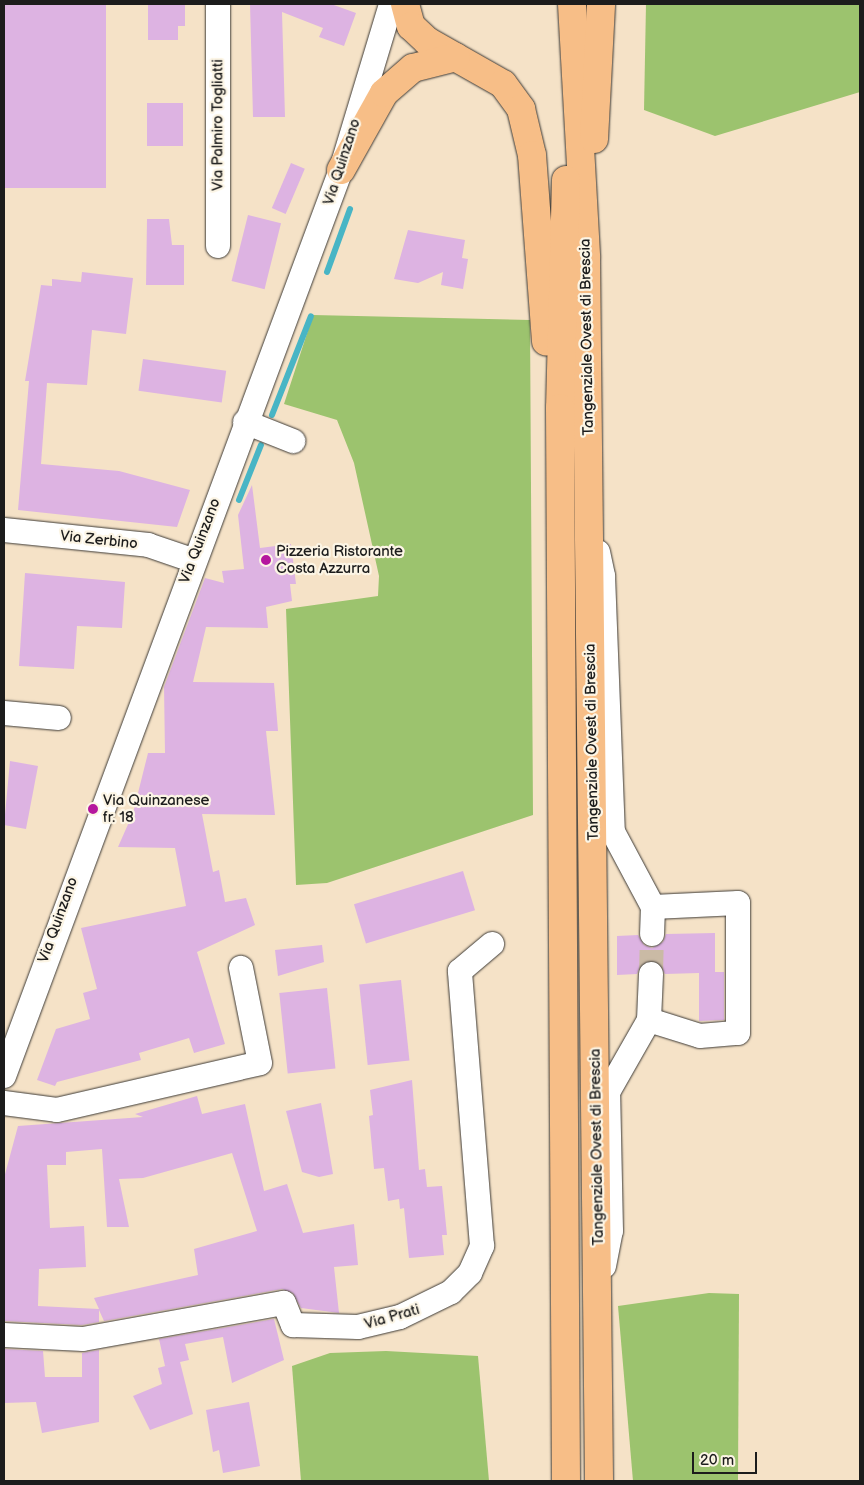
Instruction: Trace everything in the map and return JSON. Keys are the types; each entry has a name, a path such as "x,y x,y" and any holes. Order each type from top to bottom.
{"main road":[{"path":"406,4 411,26 456,57 503,84 521,109 532,155 547,348 560,408"},
{"name":"Tangenziale Ovest di Brescia","path":"571,4 586,258 599,1287 599,1481"},
{"name":"Tangenziale Ovest di Brescia","path":"566,1481 560,408 571,4"},
{"path":"586,258 601,4"},
{"path":"341,170 384,93 413,68 456,57"}],"street":[{"name":"Via Palmiro Togliatti","path":"218,4 218,246"},
{"name":"Via Quinzano","path":"4,1076 192,560 341,170 391,4"},
{"path":"245,422 293,441"},
{"path":"590,515 603,576 613,832 653,907 652,934"},
{"name":"Via Zerbino","path":"4,530 148,545 192,560"},
{"path":"4,713 59,718"},
{"path":"649,1020 700,1036 738,1033 738,903 653,907"},
{"name":"Via Prati","path":"4,1335 83,1340 284,1302 293,1325 358,1327 400,1317 451,1292 470,1273 482,1246 460,971 492,944"},
{"path":"4,1103 57,1110 260,1063 241,968"},
{"path":"599,1287 611,1231 608,1092 649,1020 651,974"}],"green space":[{"path":"646,4 860,4 860,92 715,136 644,110"},
{"path":"313,315 530,320 533,815 327,883 296,885 286,609 378,596 379,576 354,463 337,420 284,404"},
{"path":"709,1293 739,1294 738,1481 633,1481 618,1306"},
{"path":"386,1351 478,1356 489,1481 301,1481 292,1366 330,1353"}],"building":[{"path":"4,4 106,4 106,188 4,188"},
{"path":"148,4 185,4 185,26 178,26 178,40 148,40"},
{"path":"250,4 331,4 356,13 344,46 319,37 323,28 282,12 285,117 253,117"},
{"path":"147,103 183,103 183,146 147,146"},
{"path":"291,163 305,169 286,214 272,208"},
{"path":"248,215 281,223 265,289 232,281"},
{"path":"147,219 169,219 172,245 184,245 184,285 146,285"},
{"path":"408,230 465,240 462,258 468,259 463,289 441,285 443,272 418,283 394,279"},
{"path":"82,272 133,278 126,334 92,330 87,385 47,383 41,464 119,471 190,490 177,527 18,510 29,381 25,381 41,285 52,286 52,279 81,282"},
{"path":"143,359 226,371 222,402 139,391"},
{"path":"252,485 260,548 291,544 296,584 290,584 292,601 266,607 268,628 206,627 193,682 274,683 278,731 266,731 275,815 202,814 213,872 219,870 225,902 246,898 255,925 197,952 225,1044 194,1053 189,1038 139,1053 141,1060 57,1082 55,1086 37,1080 56,1029 90,1019 83,993 97,989 81,928 186,906 175,848 118,847 133,813 148,753 165,753 164,687 205,578 224,583 222,571 244,569 238,515"},
{"path":"25,573 125,582 122,628 77,626 74,669 19,666"},
{"path":"10,761 38,766 26,829 4,825"},
{"path":"463,871 475,910 366,944 354,904"},
{"path":"715,933 715,972 724,972 724,1020 699,1021 699,973 665,974 659,963 651,960 640,966 637,974 617,975 617,936 638,935 644,945 652,948 663,942 666,934"},
{"path":"322,945 324,962 278,976 275,950"},
{"path":"401,980 409,1061 368,1065 359,984"},
{"path":"327,988 335,1069 288,1074 279,993"},
{"path":"412,1080 419,1170 425,1169 427,1187 442,1186 447,1235 442,1235 444,1255 409,1258 404,1208 400,1209 399,1199 388,1201 384,1168 374,1169 369,1116 373,1115 370,1090"},
{"path":"197,1096 202,1114 245,1104 264,1191 287,1184 303,1233 354,1224 358,1265 334,1267 339,1313 301,1308 293,1293 282,1289 104,1321 99,1310 99,1322 82,1325 4,1321 4,1178 18,1126 143,1117 135,1114","holes":["102,1149 107,1227 129,1227 119,1179 143,1178 232,1153 257,1231 194,1249 198,1275 94,1298 99,1309 38,1306 39,1269 86,1267 84,1226 50,1228 47,1165 66,1165 66,1152"]},
{"path":"321,1103 333,1174 319,1177 302,1172 286,1111"},
{"path":"274,1319 284,1360 232,1383 223,1337 185,1344 189,1360 180,1362 193,1414 150,1430 133,1396 162,1384 158,1368 169,1365 165,1366 159,1339"},
{"path":"4,1349 43,1351 45,1377 82,1377 82,1353 99,1350 99,1422 42,1433 36,1402 4,1403"},
{"path":"249,1402 260,1466 223,1473 219,1450 213,1452 206,1410"}],"waterway":[{"path":"327,272 350,209"},
{"path":"272,415 311,316"},
{"path":"239,500 261,445"}],"tunnel":[{"path":"651,974 652,934"}],"place":[{"name":"Pizzeria Ristorante Costa Azzurra","path":"266,560"},
{"name":"Via Quinzanese fr. 18","path":"93,809"}]}
